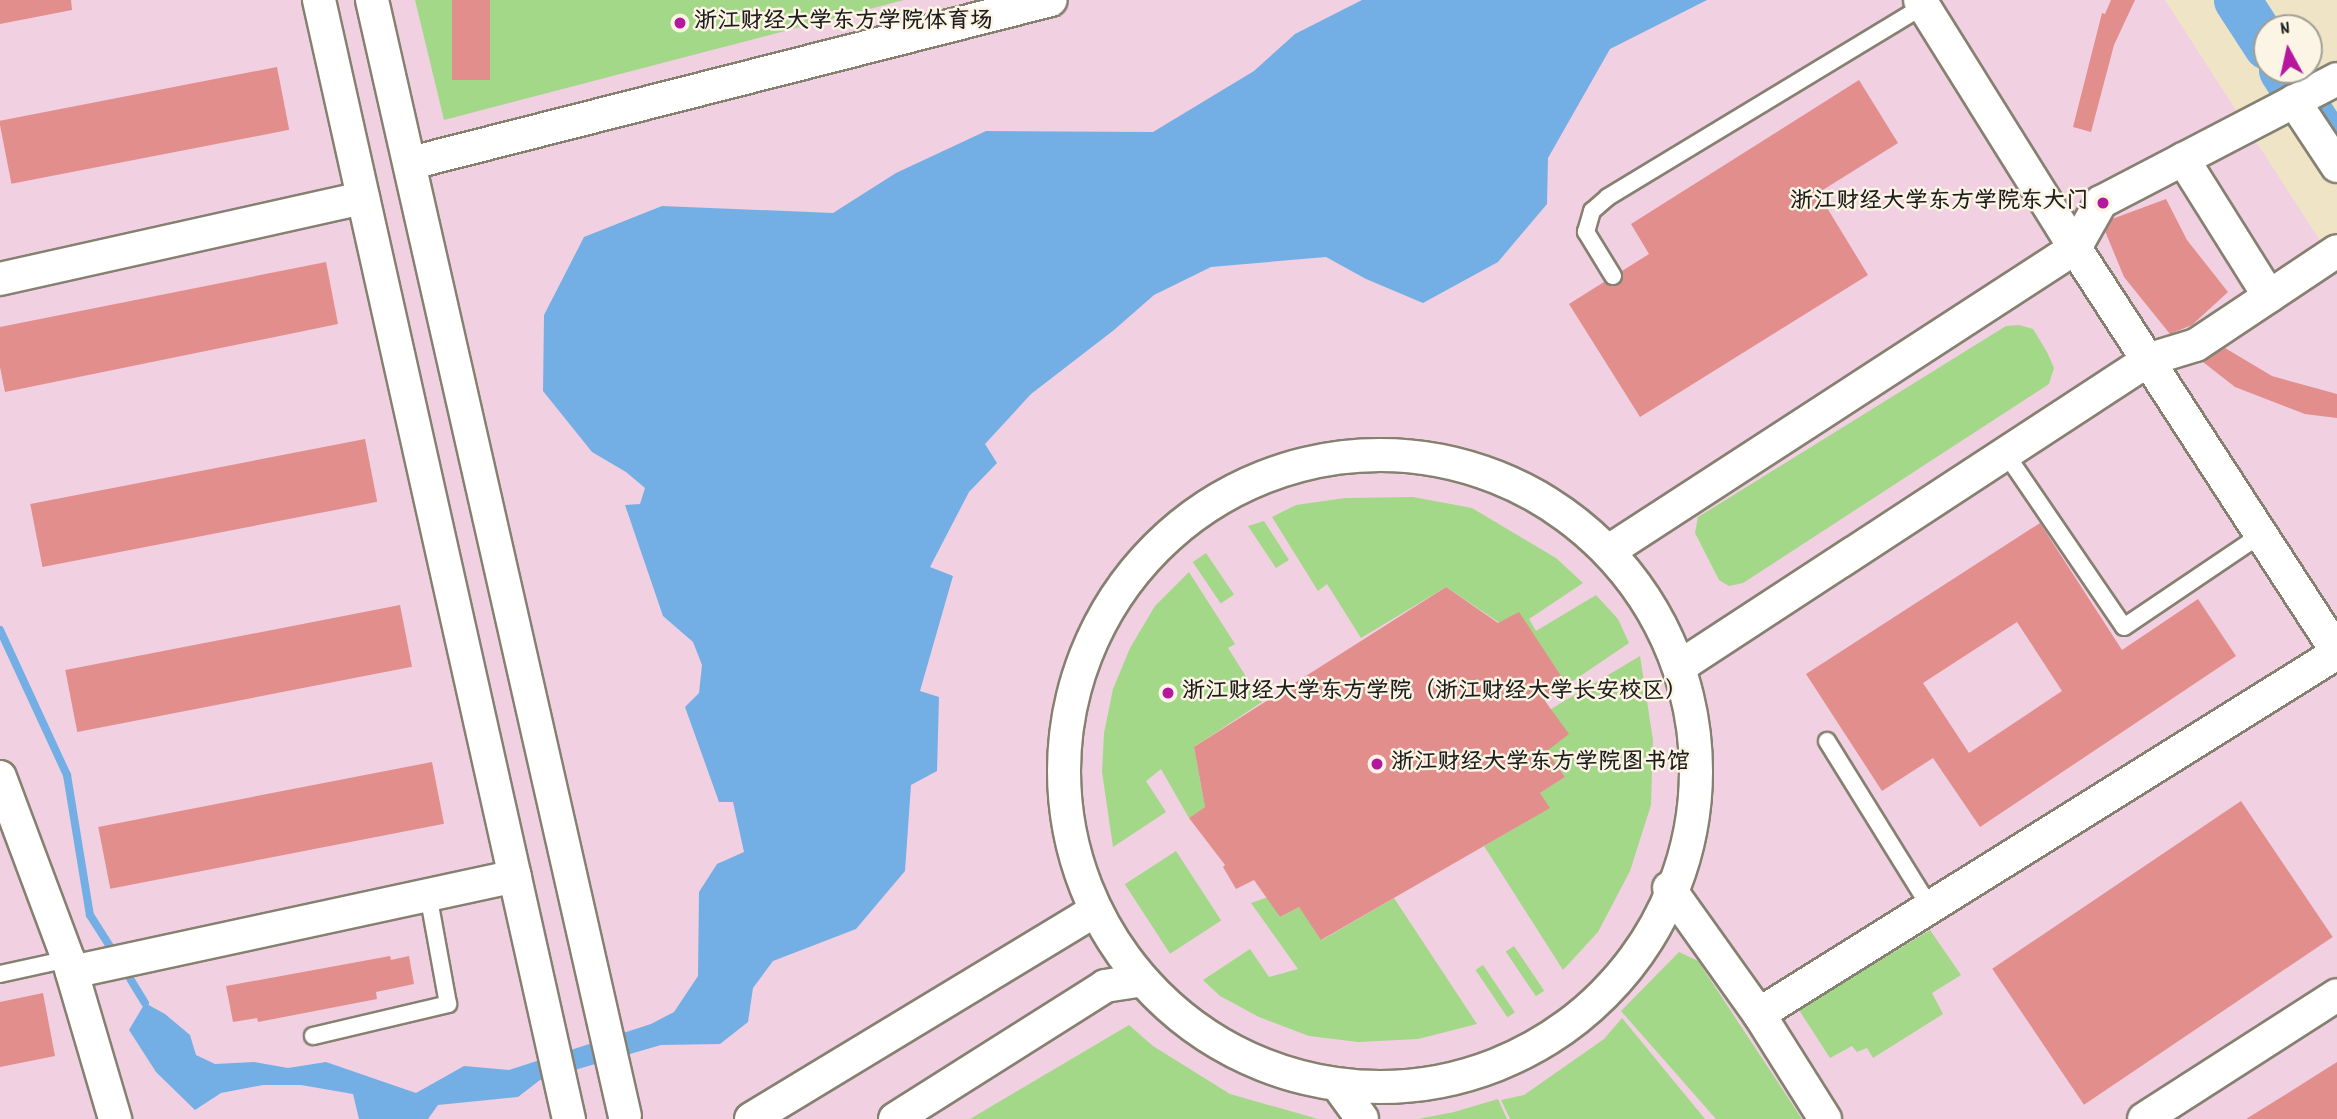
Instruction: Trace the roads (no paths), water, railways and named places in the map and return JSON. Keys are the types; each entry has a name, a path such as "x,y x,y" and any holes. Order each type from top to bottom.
{"street":[{"path":"319,0 569,1119"},
{"path":"372,0 629,1118"},
{"path":"411,163 1051,0"},
{"path":"1759,1014 2337,652 2150,359 2075,248 1922,3"},
{"path":"1615,547 2075,248 2101,202 2337,79"},
{"path":"2294,101 2337,166"},
{"path":"2183,159 2269,296"},
{"path":"0,279 363,198"},
{"path":"1682,665 2150,359 2196,345 2337,251"},
{"path":"1328,450 1476,467 1615,547 1682,665 1694,802 1661,916 1602,999 1529,1054 1444,1088 1342,1091 1219,1044 1136,981 1090,914 1065,764 1095,625 1185,511 1328,450"},
{"path":"0,777 80,965 115,1119"},
{"path":"80,965 137,958 515,876"},
{"path":"1669,888 1759,1014 1825,1119"},
{"path":"751,1119 1090,914"},
{"path":"895,1119 1105,986 1136,981"},
{"path":"2144,1119 2337,995"},
{"path":"1342,1091 1362,1119"}],"lane":[{"path":"1613,276 1586,232 1592,211 1608,197 1922,3"},
{"path":"2006,454 2124,626 2262,534"},
{"path":"1827,741 1930,907"},
{"path":"313,1036 448,1004 428,894"},
{"path":"0,974 80,965"}],"water":[{"path":"1362,0 1707,0 1610,49 1548,158 1547,204 1498,262 1423,303 1366,279 1326,257 1211,267 1154,295 1114,330 1031,394 985,444 997,463 969,492 930,567 953,576 920,691 939,697 937,771 911,785 905,871 856,929 773,961 753,988 748,1022 720,1044 661,1045 540,1080 518,1097 438,1105 428,1119 359,1119 353,1094 301,1085 263,1085 221,1093 195,1110 156,1072 129,1030 145,1003 165,1014 190,1035 196,1055 215,1064 254,1062 288,1068 326,1062 416,1093 464,1066 509,1070 651,1024 674,1012 698,976 699,892 717,864 744,852 733,802 719,802 685,707 699,693 702,665 693,642 663,616 625,505 640,504 645,488 626,472 592,452 543,391 544,315 584,237 662,206 833,213 896,173 986,131 1153,132 1254,71 1295,34"}],"waterway":[{"path":"2237,0 2253,25"},
{"path":"2291,84 2327,140"},
{"path":"0,630 67,775 90,915 116,956"},
{"path":"123,967 145,1003"}],"place":[{"name":"浙江财经大学东方学院体育场","path":"680,23"},
{"name":"浙江财经大学东方学院东大门","path":"2103,203"},
{"name":"浙江财经大学东方学院（浙江财经大学长安校区）","path":"1168,693"},
{"name":"浙江财经大学东方学院图书馆","path":"1377,764"}]}
